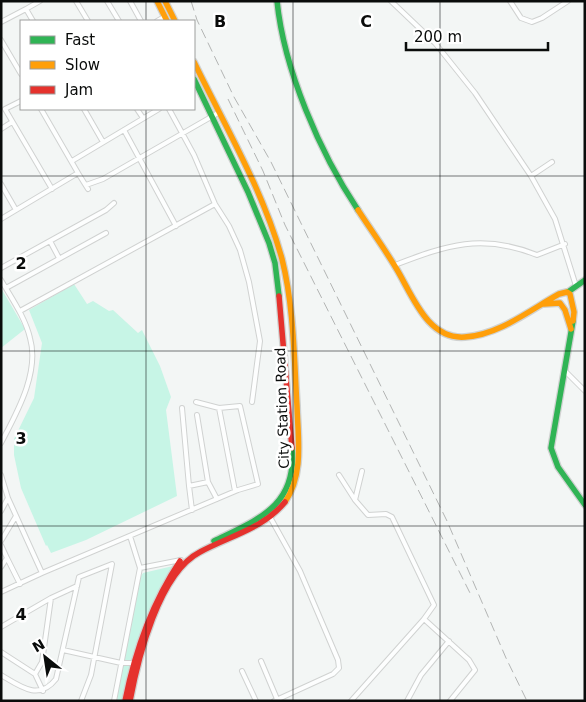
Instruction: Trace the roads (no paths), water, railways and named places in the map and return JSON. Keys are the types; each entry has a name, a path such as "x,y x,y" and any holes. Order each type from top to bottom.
{"main road":[{"path":"157,1 165,19"},
{"path":"165,1 174,20"},
{"path":"277,1 280,32 293,78 344,188 395,265 417,307 439,328 453,336 480,335 559,294 568,292 585,280"},
{"name":"City Station Road","path":"125,701 165,595 184,563 201,551 236,536 270,516 286,502 294,488 299,458 292,328 286,286 275,239 195,64"},
{"name":"City Station Road","path":"130,701 138,664 160,593 181,560 198,548 234,532 270,510 282,499 289,486 293,460 283,329 275,263 269,242 195,81"},
{"path":"533,307 568,300 568,292"},
{"path":"568,292 572,297 572,332 551,448 558,467 585,505"},
{"path":"560,303 565,310 572,332"}],"street":[{"path":"1,22 40,1"},
{"path":"76,1 87,20"},
{"path":"107,1 118,20"},
{"path":"130,1 140,20"},
{"path":"391,1 435,43 476,93 531,176 555,219 565,244 576,286"},
{"path":"510,1 521,18 532,22 542,18 566,2"},
{"path":"26,9 32,20"},
{"path":"1,40 20,72"},
{"path":"5,109 20,102"},
{"path":"1,104 52,189"},
{"path":"42,110 87,187 218,113"},
{"path":"85,110 103,142"},
{"path":"138,110 143,118"},
{"path":"72,161 157,110"},
{"path":"170,110 183,133 215,204 240,250 250,282 260,341 252,402"},
{"path":"1,129 12,122"},
{"path":"124,130 176,226"},
{"path":"531,176 552,162"},
{"path":"1,219 78,172"},
{"path":"1,184 16,210"},
{"path":"1,268 106,210 114,203"},
{"path":"20,311 215,204"},
{"path":"6,288 106,233"},
{"path":"50,241 59,258"},
{"path":"395,265 440,248 466,244 514,246 537,255 565,244"},
{"path":"1,280 20,311 31,340 32,359 25,395 1,443"},
{"path":"565,370 585,391"},
{"path":"1,592 217,499 258,484 240,406 219,408 196,402"},
{"path":"182,408 192,510"},
{"path":"219,408 235,492"},
{"path":"197,415 208,482 217,499"},
{"path":"1,429 8,431"},
{"path":"356,500 362,471"},
{"path":"1,475 8,498 42,573"},
{"path":"339,475 368,515 386,514 392,517 434,605 424,619 351,701"},
{"path":"189,486 208,482"},
{"path":"1,511 8,498"},
{"path":"1,541 16,516"},
{"path":"261,662 276,700 333,674 339,668 338,660 300,572 270,516"},
{"path":"114,701 140,568 130,536"},
{"path":"1,545 20,584"},
{"path":"1,567 7,558"},
{"path":"140,568 189,559"},
{"path":"1,675 26,690 36,692 43,691 56,679 79,576 112,564 88,684 81,701"},
{"path":"1,627 51,598 77,586"},
{"path":"35,674 42,662 51,598"},
{"path":"424,619 470,660 475,670 450,701"},
{"path":"407,701 422,675 449,641"},
{"path":"63,650 121,663 138,664"},
{"path":"2,653 35,674 43,691"},
{"path":"242,671 256,701"}],"railway":[{"path":"191,1 197,20 234,97 271,162 447,521 506,658 527,701"},
{"path":"228,99 263,171 285,225 470,593"}]}
